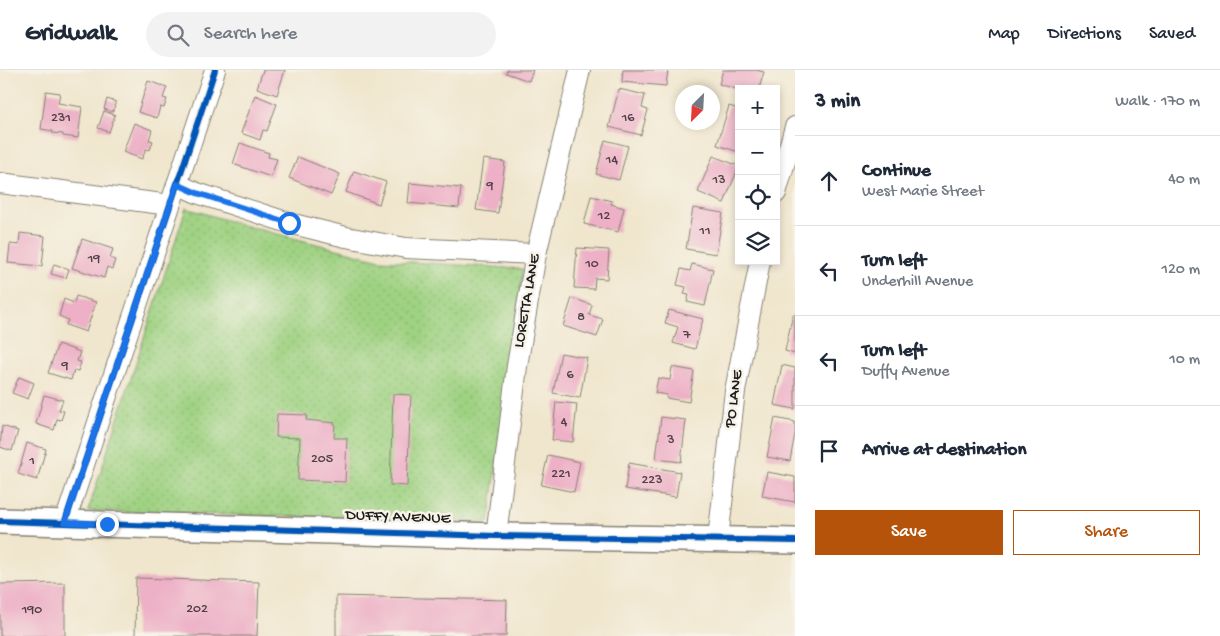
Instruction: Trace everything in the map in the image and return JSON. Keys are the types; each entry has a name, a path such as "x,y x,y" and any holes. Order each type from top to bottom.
{"street":[{"path":"65,522 215,70"},
{"name":"LORETTA LANE","path":"496,536 517,366 536,254 580,70"},
{"path":"780,179 795,127"},
{"path":"0,183 170,205"},
{"path":"177,184 197,193 289,223 346,237 406,248 536,254"},
{"name":"PO LANE","path":"718,539 735,391 759,265"},
{"name":"DUFFY AVENUE","path":"0,521 496,536 795,541"}],"green space":[{"path":"186,208 246,226 380,260 523,269 489,522 88,511"}],"building":[{"path":"263,70 285,70 277,95 257,88"},
{"path":"507,70 533,70 529,81 506,73"},
{"path":"623,70 668,70 666,86 622,82"},
{"path":"723,70 756,70 764,72 760,85 735,85 735,89 719,84"},
{"path":"148,81 167,87 163,98 167,99 164,108 160,107 157,118 138,112"},
{"path":"619,89 645,95 642,108 648,110 641,135 609,127"},
{"path":"46,91 60,93 58,103 82,107 78,138 63,136 63,134 41,129"},
{"path":"255,95 277,104 267,131 263,130 260,140 241,133"},
{"path":"107,99 116,102 113,112 104,109"},
{"path":"729,106 735,108 735,151 717,145"},
{"path":"104,111 115,115 109,132 98,128"},
{"path":"134,123 152,130 149,140 153,141 150,150 146,149 142,159 123,152"},
{"path":"605,140 628,146 619,180 596,174"},
{"path":"240,143 269,153 268,157 277,159 271,177 233,164"},
{"path":"713,156 735,164 735,176 724,203 698,192"},
{"path":"298,157 340,174 331,195 289,178"},
{"path":"483,159 505,162 498,213 476,210"},
{"path":"354,171 386,182 379,204 346,192"},
{"path":"410,183 461,188 459,208 408,203"},
{"path":"591,196 612,201 611,204 624,208 618,232 584,224"},
{"path":"693,208 723,213 716,254 686,249"},
{"path":"20,233 45,236 42,266 8,263 10,244 19,245"},
{"path":"82,239 113,249 110,258 115,260 112,269 107,267 104,278 72,268"},
{"path":"577,248 609,250 607,279 595,278 594,289 574,288"},
{"path":"54,264 69,269 66,278 51,274"},
{"path":"692,264 713,269 705,306 687,302 689,295 684,294 686,287 677,285 681,269 690,271"},
{"path":"76,296 96,302 86,332 66,325 68,320 59,316 64,299 74,303"},
{"path":"572,298 592,305 589,315 603,319 597,337 563,326"},
{"path":"669,310 703,319 695,349 673,343 678,327 665,323"},
{"path":"793,314 795,315 795,354 785,351"},
{"path":"58,344 80,352 77,361 81,362 78,371 74,370 71,380 48,373"},
{"path":"561,353 587,358 580,398 553,393"},
{"path":"782,365 795,368 795,409 774,405"},
{"path":"672,367 694,371 689,402 666,398 667,395 655,393 658,378 670,380"},
{"path":"19,377 34,383 28,399 12,393"},
{"path":"393,394 411,395 407,486 390,485"},
{"path":"44,395 63,400 59,410 64,411 61,420 57,419 54,430 36,424"},
{"path":"556,402 577,404 573,442 552,440"},
{"path":"277,414 307,415 306,420 335,423 334,438 347,438 345,482 298,480 300,438 276,437"},
{"path":"661,417 686,420 681,462 656,459"},
{"path":"775,418 795,422 790,461 767,457"},
{"path":"2,426 18,431 12,451 0,447"},
{"path":"27,443 46,449 37,480 18,474"},
{"path":"548,455 580,462 574,492 541,485"},
{"path":"629,463 680,472 676,497 625,489"},
{"path":"767,472 795,477 795,502 762,496"},
{"path":"136,578 259,582 257,636 135,636"},
{"path":"65,583 65,636 0,636 0,584"},
{"path":"336,596 507,600 506,636 336,636"}],"cycle path":[{"path":"65,522 215,70"},
{"path":"0,521 496,536 795,541"}],"route":[{"path":"107,524 65,522 177,184 197,193 289,223"}]}
